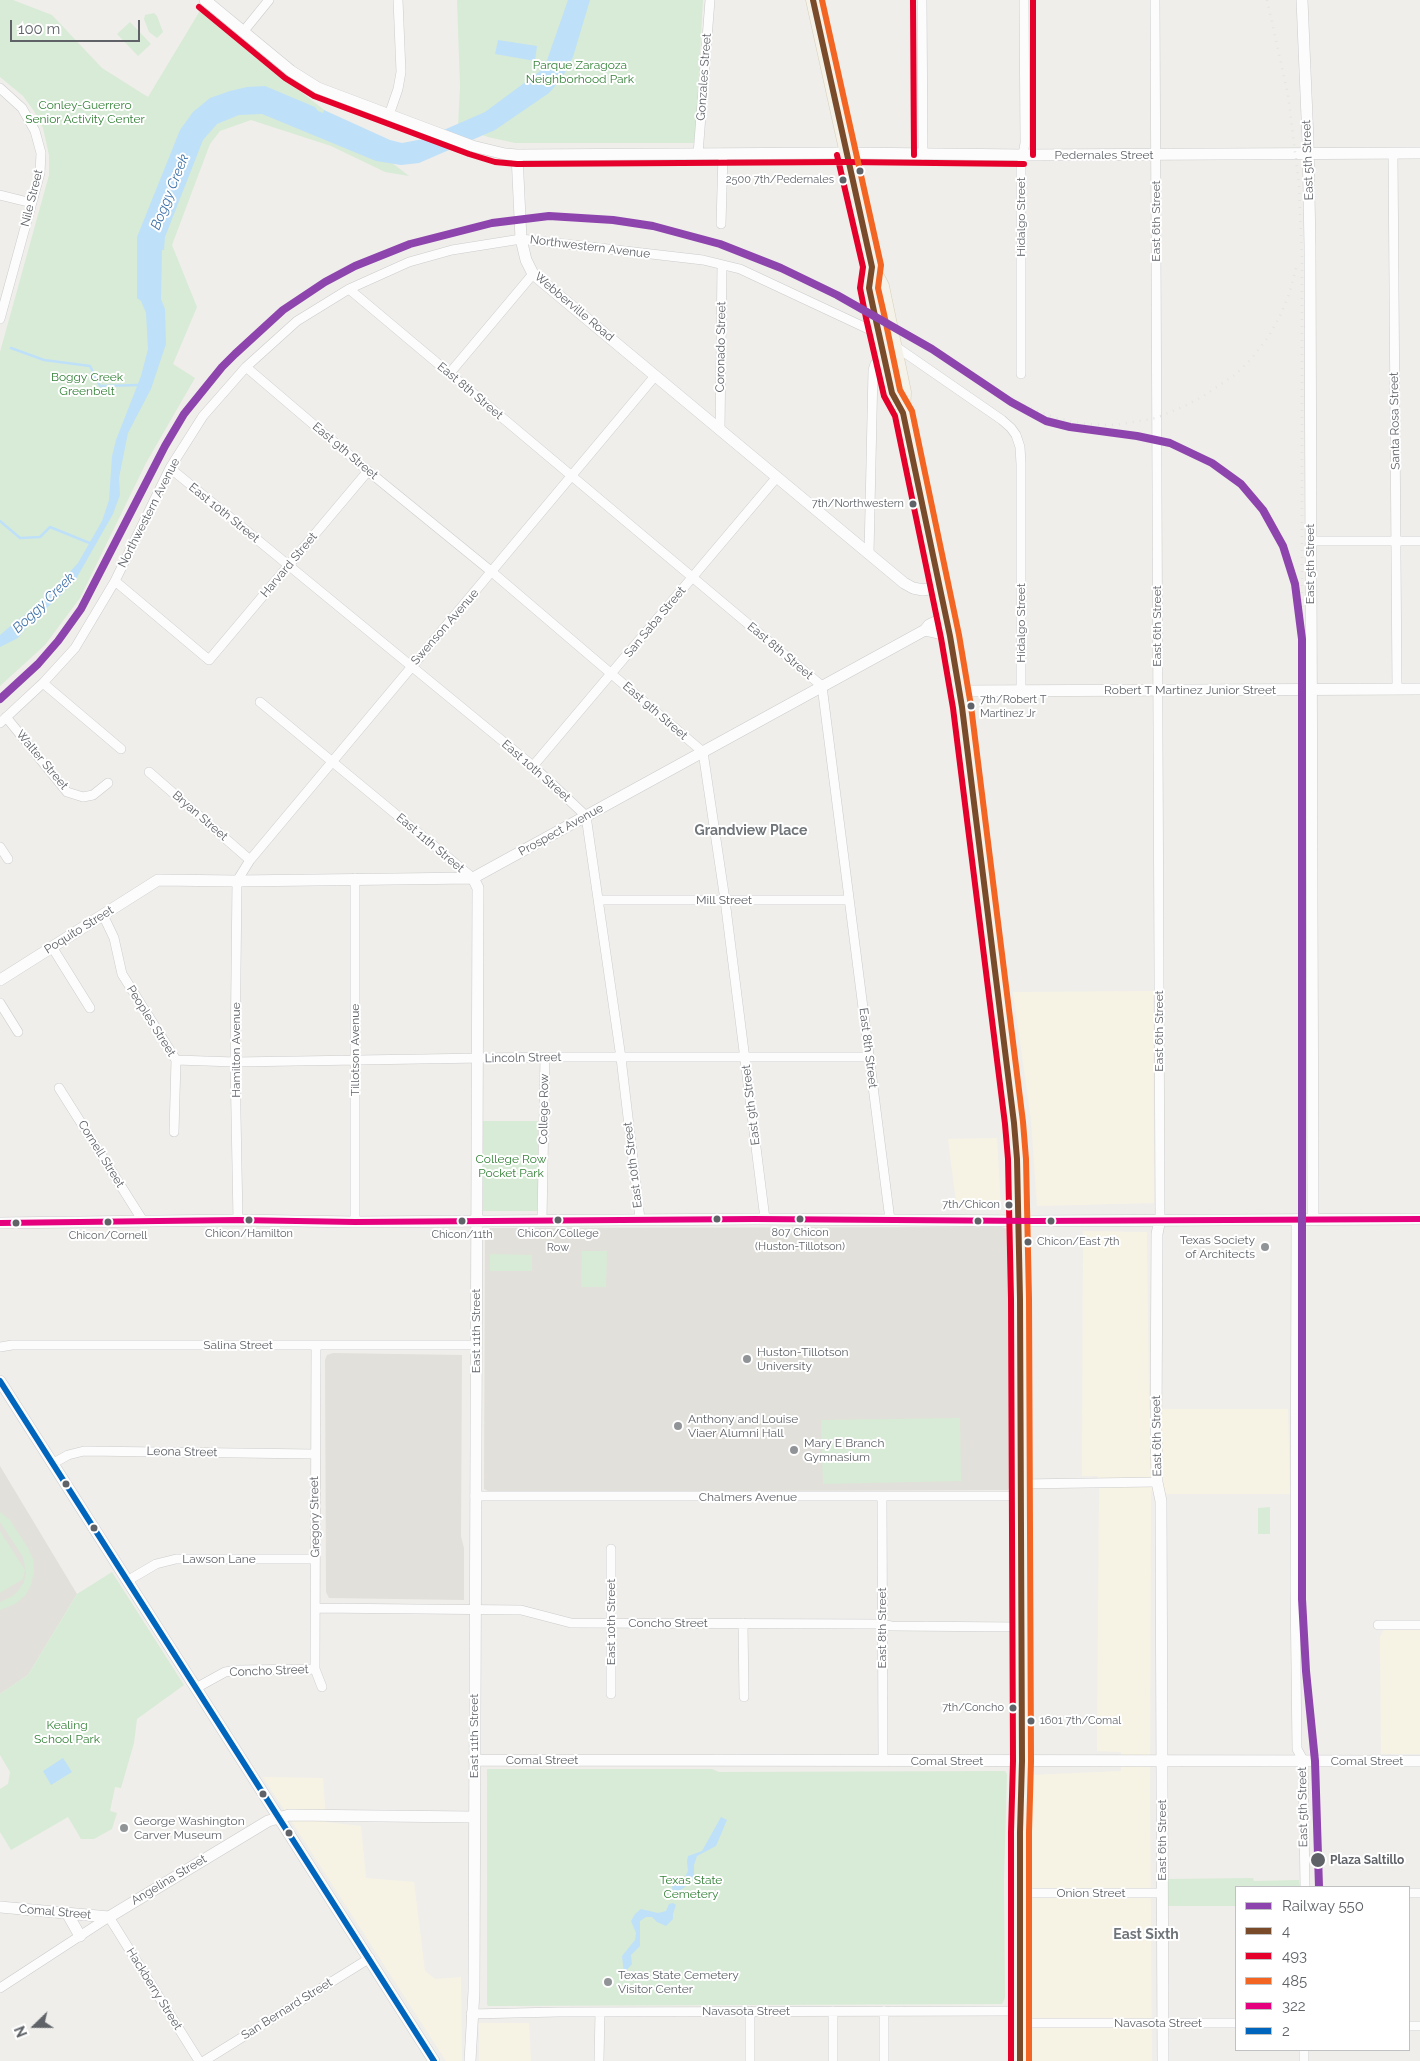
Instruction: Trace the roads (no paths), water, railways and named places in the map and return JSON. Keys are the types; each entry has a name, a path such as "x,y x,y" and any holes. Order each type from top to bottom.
{"main road":[{"path":"813,0 872,267 882,286 889,351"},
{"path":"872,267 869,288 879,334 889,351 904,392 902,413 950,636 959,691 1017,1159 1022,1760 1020,2061"}],"street":[{"path":"205,0 291,71 318,88 465,144 497,153 518,155"},
{"path":"243,32 268,0"},
{"path":"389,115 398,89 401,72 398,0"},
{"name":"Gonzales Street","path":"698,154 710,0"},
{"path":"922,0 923,155"},
{"name":"Hidalgo Street","path":"1021,374 1021,167 1024,155 1024,0"},
{"name":"East 6th Street","path":"1155,0 1160,1219 1157,1234 1157,1482 1161,1501 1163,2061"},
{"name":"East 5th Street","path":"1302,0 1308,153 1313,1219"},
{"name":"Nile Street","path":"0,88 22,108 35,131 41,153 40,173 0,319"},
{"name":"Santa Rosa Street","path":"1393,153 1397,689"},
{"name":"Pedernales Street","path":"518,155 1420,153"},
{"path":"721,224 723,154"},
{"name":"Webberville Road","path":"518,155 521,239 526,260 533,274 904,583 913,588 923,590 939,587"},
{"path":"0,195 32,203"},
{"name":"Northwestern Avenue","path":"3,720 43,683 75,648 115,582 170,468 203,416 246,367 297,320 349,290 409,262 452,250 521,239 703,260 740,269 879,334"},
{"name":"Coronado Street","path":"720,430 722,265"},
{"path":"449,374 533,274"},
{"name":"East 8th Street","path":"349,290 822,686 890,1220"},
{"path":"869,554 873,370 875,364 889,351"},
{"name":"Hidalgo Street","path":"889,351 1002,420 1016,435 1020,447 1021,464 1021,691"},
{"name":"East 9th Street","path":"246,367 492,572 703,752 746,1058 765,1219"},
{"name":"Swenson Avenue","path":"237,881 250,860 655,376"},
{"name":"East 10th Street","path":"170,468 533,766 586,816 621,1058 640,1219"},
{"name":"Harvard Street","path":"115,582 209,660 368,470"},
{"name":"San Saba Street","path":"533,766 777,477"},
{"path":"1310,541 1420,541"},
{"name":"Prospect Avenue","path":"158,880 237,881 473,878 946,617"},
{"path":"925,630 950,636"},
{"path":"43,683 121,749"},
{"name":"Robert T Martinez Junior Street","path":"959,691 1420,689"},
{"name":"East 11th Street","path":"260,702 473,878 478,888 473,1817 474,1991 471,2014 470,2061"},
{"name":"Walter Street","path":"3,720 67,792 74,796 93,795 108,783"},
{"name":"Bryan Street","path":"149,772 250,860"},
{"path":"0,847 8,859"},
{"name":"Tillotson Avenue","path":"355,878 355,1222"},
{"name":"Poquito Street","path":"0,980 158,880"},
{"name":"Hamilton Avenue","path":"237,881 235,1062 238,1220"},
{"name":"Mill Street","path":"598,900 849,900"},
{"name":"Peoples Street","path":"103,914 114,938 122,974 176,1060 174,1132"},
{"path":"52,947 90,1008"},
{"path":"0,1003 18,1032"},
{"name":"Lincoln Street","path":"176,1060 235,1062 545,1057 870,1057"},
{"name":"College Row","path":"542,1220 545,1057"},
{"name":"Cornell Street","path":"58,1088 143,1221"},
{"path":"0,1223 238,1220 355,1222 640,1219 1420,1219"},
{"name":"East 5th Street","path":"1296,1219 1295,1587 1297,1749 1303,1760 1305,1886"},
{"name":"Salina Street","path":"0,1347 30,1345 476,1345"},
{"name":"Gregory Street","path":"316,1346 314,1454 316,1559 315,1669 322,1687"},
{"path":"0,1381 434,2061"},
{"name":"Leona Street","path":"52,1464 84,1451 314,1454"},
{"name":"Chalmers Avenue","path":"475,1496 882,1496 1157,1482"},
{"name":"East 8th Street","path":"882,1496 883,1760"},
{"name":"East 10th Street","path":"611,1549 611,1694"},
{"name":"Lawson Lane","path":"127,1581 156,1564 176,1559 316,1559"},
{"name":"Concho Street","path":"316,1608 521,1610 560,1621 571,1622 1021,1627"},
{"path":"743,1623 744,1697"},
{"path":"1378,1625 1420,1625"},
{"name":"Concho Street","path":"196,1688 225,1672 238,1670 315,1669"},
{"name":"Comal Street","path":"474,1760 1420,1761"},
{"name":"Angelina Street","path":"0,1988 109,1917 268,1821 288,1815 473,1817"},
{"name":"Onion Street","path":"1020,1893 1162,1893"},
{"name":"Comal Street","path":"0,1907 109,1917"},
{"path":"67,1913 80,1936"},
{"name":"Hackberry Street","path":"109,1917 199,2061"},
{"name":"San Bernard Street","path":"204,2061 370,1958"},
{"path":"750,2011 750,2061"},
{"path":"833,2011 833,2061"},
{"path":"884,2011 884,2061"},
{"name":"Navasota Street","path":"471,2014 884,2011 1163,2023 1235,2023"},
{"path":"599,2061 600,2012"}],"water":[{"name":"Boggy Creek","path":"568,0 590,0 573,57 562,78 549,93 495,130 419,163 401,165 376,161 262,114 239,115 217,124 203,140 165,237 164,250 162,250 161,299 165,309 166,344 151,389 128,433 119,478 120,495 113,514 76,579 31,622 18,638 0,647 0,635 20,618 36,609 78,563 102,521 109,500 112,456 116,440 141,376 148,349 146,313 141,301 137,298 137,237 180,130 193,112 210,98 247,87 265,86 315,107 318,111 323,113 324,110 390,140 402,143 423,139 485,112 539,72 546,63"},
{"path":"498,40 537,46 535,61 495,54"},
{"path":"63,1758 72,1772 51,1785 43,1771"},
{"path":"721,1817 727,1820 716,1846 697,1856 694,1865 694,1877 690,1883 675,1894 672,1887 684,1879 688,1871 688,1856 702,1851"},
{"path":"673,1903 676,1905 673,1919 666,1926 657,1922 652,1917 646,1917 640,1921 640,1946 631,1955 632,1964 624,1973 622,1956 635,1940 636,1933 631,1921 635,1914 641,1909 658,1913 666,1911 669,1904"}],"waterway":[{"path":"11,348 44,360 90,366 100,386 139,385"},
{"path":"0,521 20,538 40,537 50,527 92,544"}],"railway":[{"path":"1267,0 1288,95 1299,184 1302,260 1302,639"},
{"path":"963,371 1028,407 1056,418 1085,424 1116,425 1156,418 1205,395 1236,374 1252,358 1269,336 1281,314 1290,292 1297,264"}],"rail line":[{"name":"550","path":"0,699 38,664 58,641 81,609 165,446 184,414 235,354 283,310 325,282 355,266 410,244 492,223 549,216 613,220 653,226 720,244 781,268 837,295 932,349 1011,402 1046,421 1070,427 1137,436 1170,443 1212,463 1241,484 1263,510 1283,546 1295,584 1302,639 1302,1599 1306,1671 1315,1761 1319,1886"}],"place":[{"name":"2500 7th/Pedernales","path":"843,180"},
{"name":"7th/Northwestern","path":"913,504"},
{"name":"7th/Robert T Martinez Jr","path":"971,706"},
{"name":"7th/Chicon","path":"1009,1205"},
{"name":"807 Chicon (Huston-Tillotson)","path":"800,1219"},
{"name":"Chicon/Hamilton","path":"249,1220"},
{"name":"Chicon/College Row","path":"558,1220"},
{"name":"Chicon/11th","path":"462,1221"},
{"name":"Chicon/Cornell","path":"108,1222"},
{"name":"Chicon/East 7th","path":"1028,1242"},
{"name":"Texas Society of Architects","path":"1265,1247"},
{"name":"Huston-Tillotson University","path":"747,1359"},
{"name":"Anthony and Louise Viaer Alumni Hall","path":"678,1426"},
{"name":"Mary E Branch Gymnasium","path":"794,1450"},
{"name":"7th/Concho","path":"1013,1708"},
{"name":"1601 7th/Comal","path":"1031,1721"},
{"name":"George Washington Carver Museum","path":"124,1828"},
{"name":"Plaza Saltillo","path":"1318,1860"},
{"name":"Texas State Cemetery Visitor Center","path":"608,1982"}],"district":[{"name":"Grandview Place","path":"751,831"},
{"name":"East Sixth","path":"1146,1935"}],"park label":[{"name":"Parque Zaragoza Neighborhood Park","path":"580,72"},
{"name":"Conley-Guerrero Senior Activity Center","path":"85,112"},
{"name":"Boggy Creek Greenbelt","path":"87,384"},
{"name":"College Row Pocket Park","path":"511,1166"},
{"name":"Kealing School Park","path":"67,1732"},
{"name":"Texas State Cemetery","path":"691,1887"}]}
